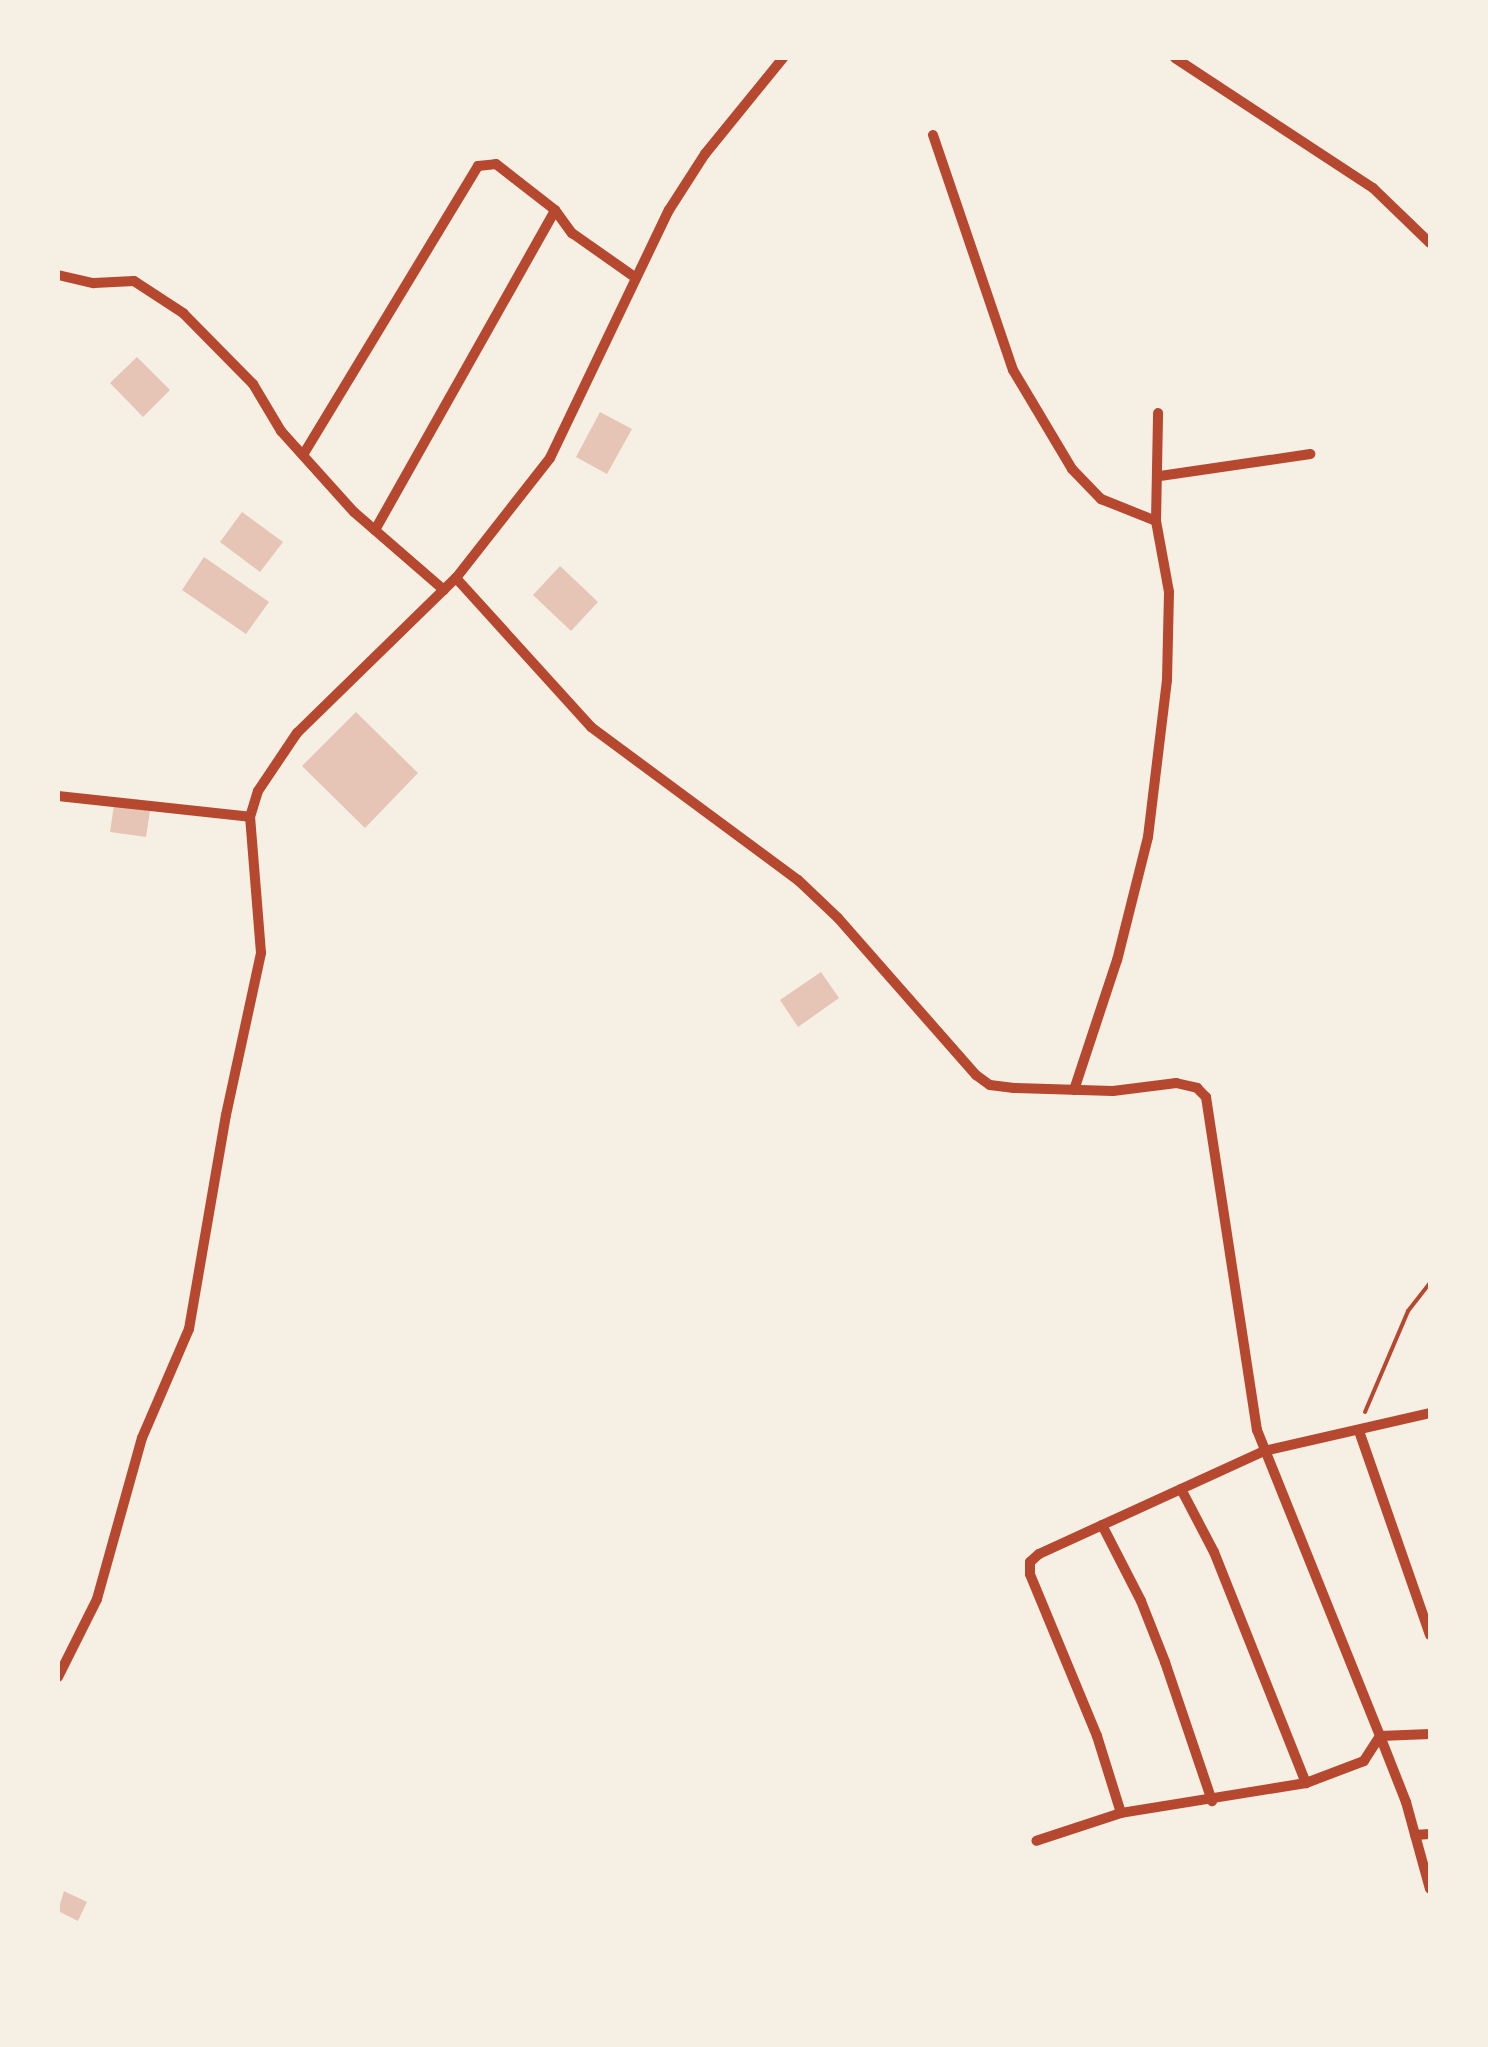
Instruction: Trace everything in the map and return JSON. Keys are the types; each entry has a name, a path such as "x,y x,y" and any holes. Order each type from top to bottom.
{"street":[{"path":"58,1678 97,1599 142,1438 189,1328 196,1302 226,1115 262,953 250,817 268,771 297,732 456,578 550,458 669,210 705,154 783,58"},
{"path":"1175,58 1373,188 1430,243"},
{"path":"933,134 1012,370 1072,469 1101,499 1156,521"},
{"path":"303,455 478,166 496,164 555,210 572,233 636,278"},
{"path":"375,530 555,210"},
{"path":"58,274 94,282 134,281 183,313 253,384 281,431 303,455 375,530 444,590"},
{"path":"1074,1090 1116,960 1148,837 1168,662 1169,592 1156,521 1160,476 1158,414"},
{"path":"1160,476 1310,454"},
{"path":"456,578 591,727 798,880 838,918 976,1075 1002,1086 1074,1090 1113,1091 1176,1084 1196,1088 1206,1097 1264,1451 1380,1736 1430,1889"},
{"path":"58,796 250,817"},
{"path":"1120,1813 1096,1736 1030,1574 1030,1562 1038,1554 1264,1451 1430,1413"},
{"path":"1358,1431 1430,1636"},
{"path":"1181,1489 1214,1552 1306,1783"},
{"path":"1102,1526 1142,1602 1212,1801"},
{"path":"1380,1736 1430,1734"},
{"path":"1036,1840 1120,1813 1306,1783 1364,1761 1380,1736"},
{"path":"1415,1835 1430,1834"}],"path":[{"path":"1358,1431 1408,1310 1430,1283"}],"building":[{"path":"137,357 170,390 143,417 110,383"},
{"path":"600,412 632,429 607,474 576,457"},
{"path":"242,512 283,542 260,572 220,542"},
{"path":"204,557 269,602 246,634 182,590"},
{"path":"560,566 598,602 571,631 533,595"},
{"path":"356,712 418,773 365,828 302,766"},
{"path":"114,805 150,811 146,837 110,832"},
{"path":"821,972 839,998 798,1027 780,1000"},
{"path":"64,1891 87,1902 78,1921 58,1911"}]}
